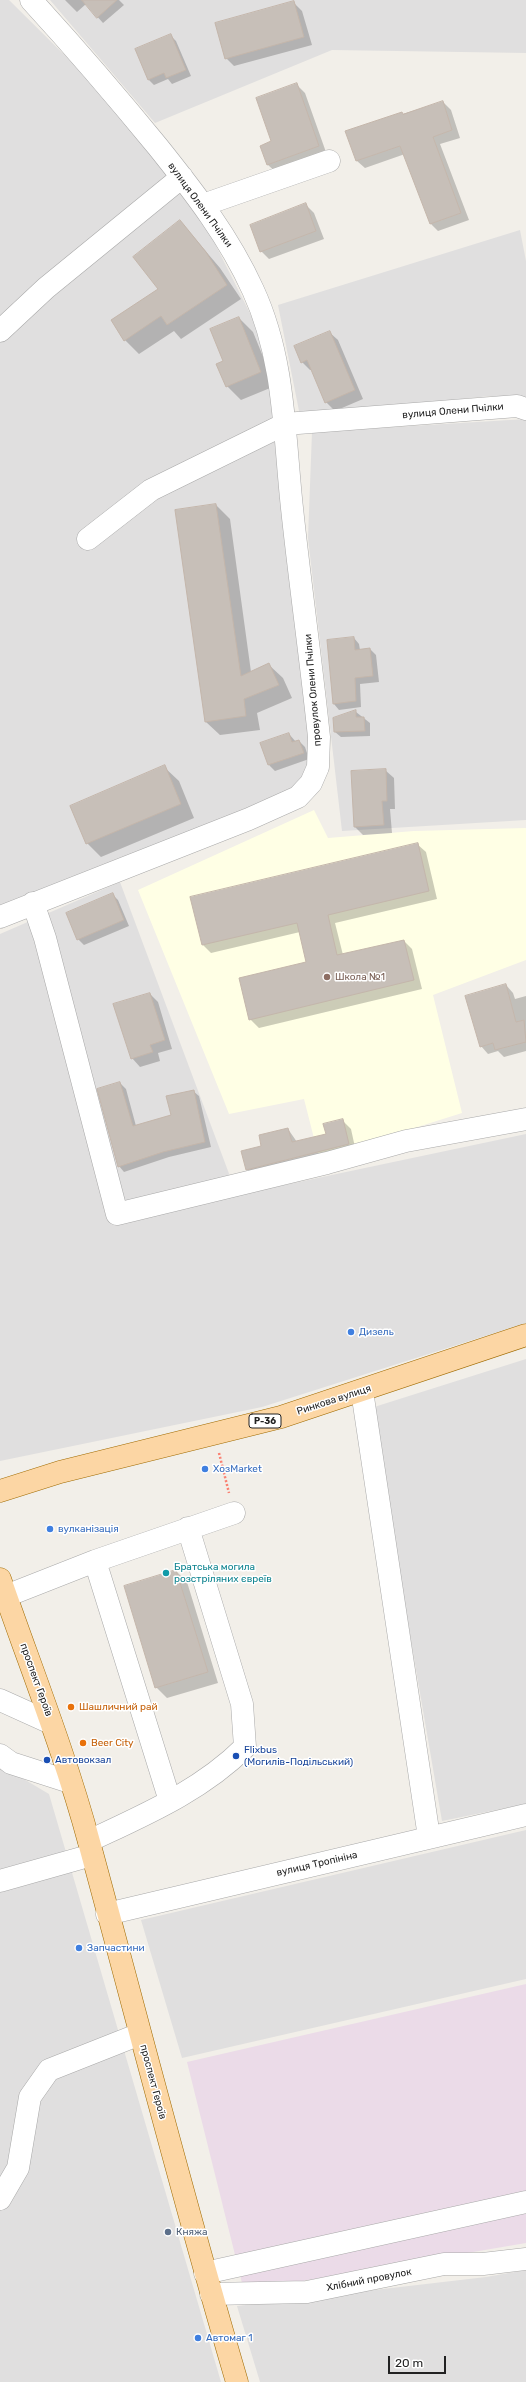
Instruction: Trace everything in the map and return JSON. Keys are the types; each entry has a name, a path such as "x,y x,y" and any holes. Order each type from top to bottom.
{"main road":[{"name":"Ринкова вулиця","path":"0,1490 60,1472 281,1417 526,1335"},
{"name":"проспект Героїв","path":"3,1587 51,1723 90,1848 208,2284 237,2382"}],"street":[{"name":"вулиця Олени Пчілки","path":"31,0 110,88 182,177 229,241 254,292 272,343 285,424 517,406 526,409"},
{"path":"203,205 329,161"},
{"path":"0,331 46,288 182,177"},
{"path":"88,539 150,490 285,424"},
{"name":"провулок Олени Пчілки","path":"0,916 278,807 298,797 311,783 318,767 319,737 292,508 285,424"},
{"path":"33,903 45,938 117,1214 327,1163 406,1141 526,1119"},
{"path":"362,1390 430,1837"},
{"path":"3,1587 95,1561 234,1513"},
{"path":"0,1881 90,1848 223,1769 245,1747 242,1704 188,1528"},
{"path":"95,1561 170,1801"},
{"path":"0,1700 51,1723"},
{"path":"0,1755 11,1763 70,1782"},
{"name":"вулиця Тропініна","path":"107,1914 526,1815"},
{"path":"0,2199 18,2168 30,2097 49,2070 140,2034"},
{"path":"208,2284 526,2202"},
{"name":"Хлібний провулок","path":"208,2284 307,2292 444,2264 483,2264 526,2258"}],"path":[{"path":"219,1452 234,1513"}],"shaded area":[{"path":"0,0 9,0 122,112 201,216 269,351 312,767 298,792 0,908"},
{"path":"50,0 526,0 526,53 332,50 155,123"},
{"path":"520,230 526,261 526,402 490,396 300,416 278,305"},
{"path":"526,419 526,820 342,831 308,538 312,432"},
{"name":"Школа №1","path":"314,810 328,838 414,831 526,828 526,960 433,995 462,1113 319,1158 304,1099 229,1114 138,890"},
{"path":"120,882 237,1195 526,1134 526,1323 262,1407 0,1461 0,934"},
{"path":"526,1359 526,1804 442,1821 371,1408"},
{"path":"0,1765 49,1794 221,2382 0,2382"},
{"path":"526,1830 526,1979 182,2058 141,1920"},
{"path":"526,1984 526,2243 244,2291 187,2062"},
{"path":"526,2270 526,2382 260,2382 237,2306 486,2277"}],"building":[{"path":"82,0 117,0 97,18"},
{"path":"294,1 304,37 225,59 215,23"},
{"path":"171,34 186,70 166,78 164,73 148,80 135,49"},
{"path":"297,83 319,146 267,165 260,146 271,141 256,98"},
{"path":"443,101 452,130 433,137 461,213 430,224 400,146 356,161 345,131 402,112 403,114"},
{"path":"306,203 316,231 260,252 250,225"},
{"path":"180,220 206,252 227,285 167,325 161,316 124,341 111,320 158,289 133,257"},
{"path":"239,317 261,372 226,387 216,364 223,361 210,329"},
{"path":"330,331 355,390 325,403 307,360 301,363 294,346"},
{"path":"216,504 241,676 269,663 279,685 244,699 246,716 205,722 175,510"},
{"path":"354,637 355,650 370,648 373,676 355,678 356,701 333,704 327,640"},
{"path":"356,710 356,717 364,717 365,731 334,732 333,718"},
{"path":"289,733 292,742 299,740 304,753 268,765 260,743"},
{"path":"165,765 181,804 86,844 70,806"},
{"path":"386,769 387,801 382,801 384,825 354,827 351,771"},
{"path":"418,843 429,891 328,915 337,955 404,940 414,980 249,1020 239,978 306,962 297,923 202,945 190,897"},
{"path":"113,893 124,920 77,940 66,913"},
{"path":"506,984 516,1022 524,1020 526,1042 495,1050 493,1043 480,1047 465,996"},
{"path":"150,993 165,1040 150,1045 153,1052 131,1059 113,1004"},
{"path":"120,1082 133,1126 171,1115 166,1096 194,1090 205,1142 163,1152 118,1167 97,1089"},
{"path":"343,1119 349,1144 246,1170 241,1151 261,1146 259,1135 288,1128 292,1142 326,1134 323,1124"},
{"path":"176,1570 208,1672 155,1688 124,1586"}],"place":[{"name":"Школа №1","path":"327,977"},
{"name":"Дизель","path":"351,1332"},
{"name":"ХозMarket","path":"205,1469"},
{"name":"вулканізація","path":"50,1529"},
{"name":"Братська могила розстріляних євреїв","path":"166,1573"},
{"name":"Шашличний рай","path":"71,1707"},
{"name":"Beer City","path":"83,1743"},
{"name":"Flixbus (Могилів-Подільський)","path":"236,1756"},
{"name":"Автовокзал","path":"47,1760"},
{"name":"Запчастини","path":"79,1948"},
{"name":"Княжа","path":"168,2232"},
{"name":"Автомаг 1","path":"198,2338"}]}
